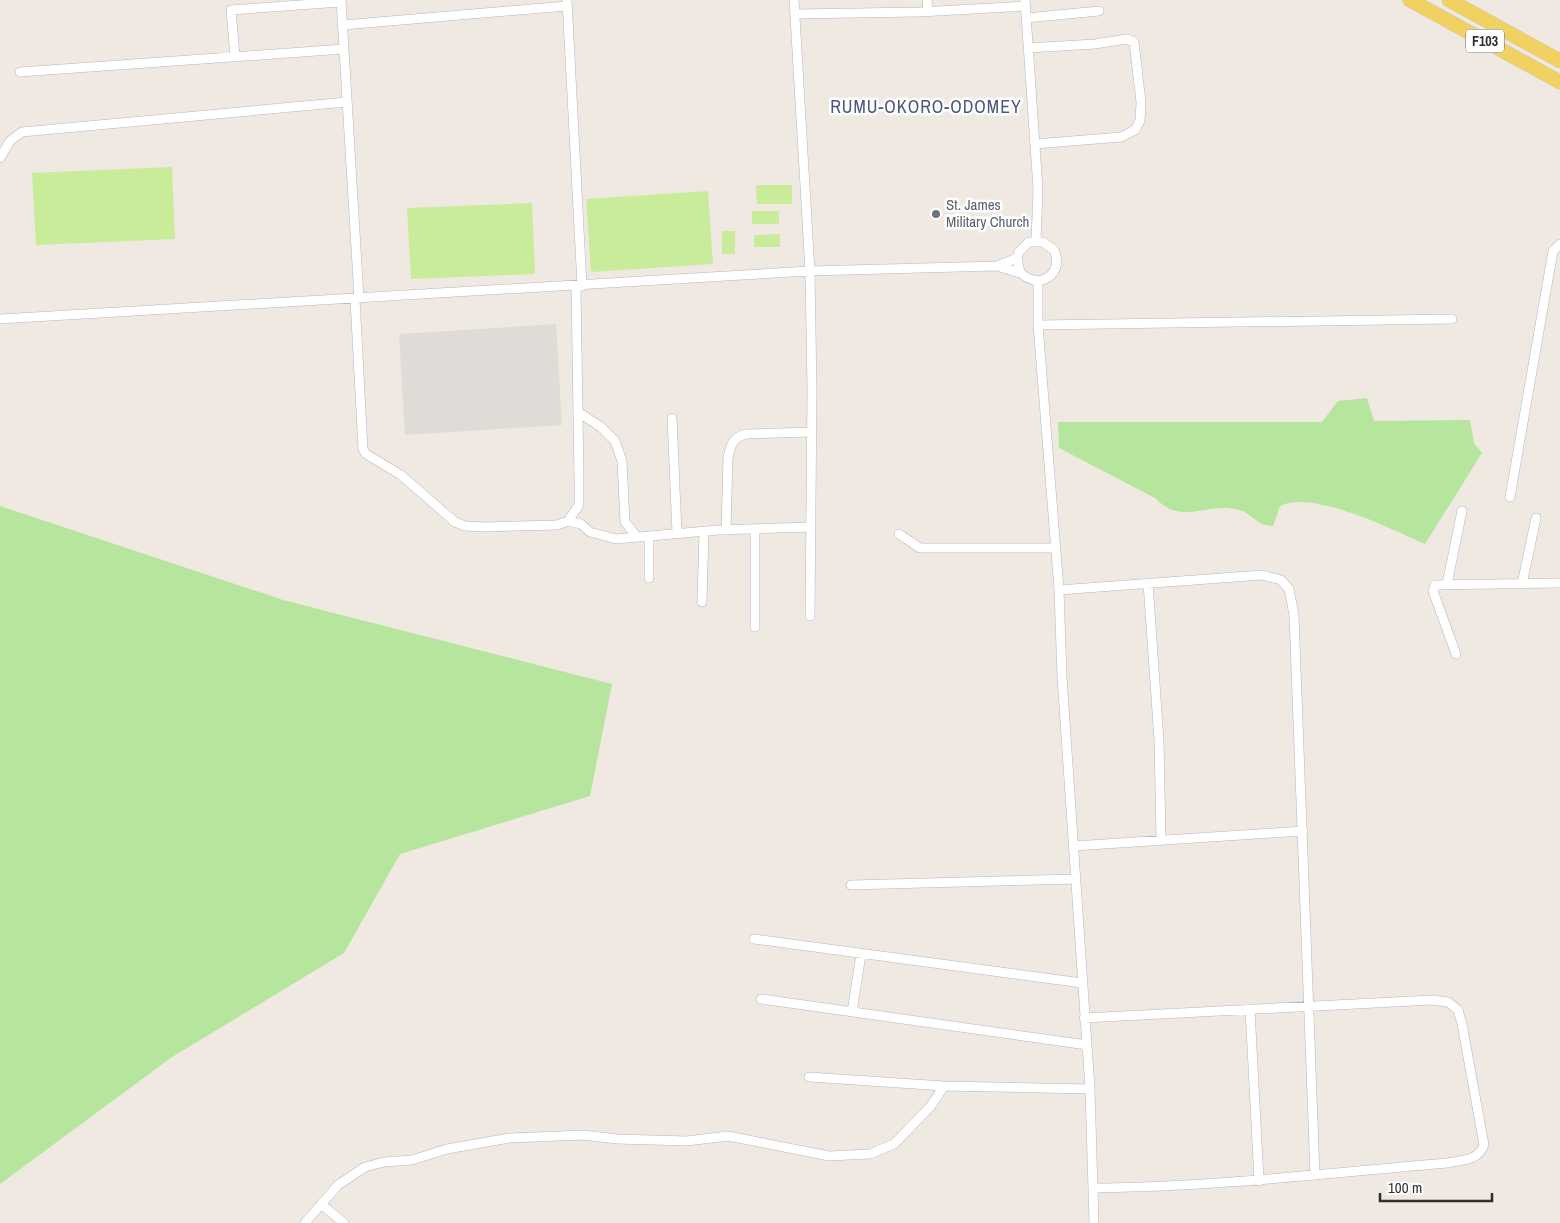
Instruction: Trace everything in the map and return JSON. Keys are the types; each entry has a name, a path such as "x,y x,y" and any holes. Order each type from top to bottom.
{"main road":[{"name":"F103","path":"1410,0 1560,82"},
{"name":"F103","path":"1449,0 1560,61"}],"street":[{"path":"794,0 810,271 812,432 810,616"},
{"path":"927,0 928,11"},
{"path":"235,56 231,5 341,1 363,449 366,454 401,475 445,515 465,526 557,525 568,521 581,524 590,532 616,539 704,531 811,527"},
{"path":"343,24 567,3 579,286 579,505 568,521"},
{"path":"795,14 928,11 1025,3 1038,189 1036,241"},
{"path":"1026,18 1099,11"},
{"path":"1028,48 1095,44 1127,39 1134,42 1141,102 1140,121 1135,130 1122,137 1034,144"},
{"path":"20,72 344,49"},
{"path":"0,158 10,141 22,132 347,102"},
{"path":"0,319 810,271 997,266 1038,281 1051,276 1057,264 1057,257 1049,245 1036,241 1023,246 1017,258 1020,273"},
{"path":"1510,497 1553,251 1560,244"},
{"path":"997,266 1017,258"},
{"path":"1038,281 1038,326 1059,590 1062,677 1090,1089 1094,1223"},
{"path":"1038,326 1452,319"},
{"path":"578,412 601,426 615,440 622,461 625,522 637,537"},
{"path":"672,418 677,533"},
{"path":"726,530 728,458 730,447 737,436 746,434 812,432"},
{"path":"1447,584 1462,511"},
{"path":"1522,584 1536,518"},
{"path":"755,529 755,627"},
{"path":"702,602 704,531"},
{"path":"899,534 920,548 1055,548"},
{"path":"648,578 649,536"},
{"path":"1059,590 1262,575 1281,580 1288,590 1294,615 1315,1175"},
{"path":"1148,583 1159,740 1162,841"},
{"path":"1456,654 1432,589 1435,585 1560,583"},
{"path":"1074,846 1302,831"},
{"path":"851,885 1076,878"},
{"path":"754,939 1082,983"},
{"path":"852,1012 861,954"},
{"path":"761,1000 1087,1045"},
{"path":"1084,1018 1432,1000 1448,1002 1458,1010 1472,1074 1484,1145 1481,1153 1473,1159 1259,1180 1149,1188 1093,1188"},
{"path":"1250,1009 1259,1180"},
{"path":"810,1077 944,1086 1090,1089"},
{"path":"305,1223 338,1184 365,1167 384,1162 412,1160 447,1149 510,1138 583,1135 617,1139 687,1141 728,1136 829,1156 870,1154 894,1144 931,1106 944,1086"},
{"path":"322,1205 344,1223"}],"green space":[{"path":"172,167 175,239 36,245 32,173"},
{"path":"756,185 792,185 792,204 757,204"},
{"path":"708,191 713,264 591,272 586,199"},
{"path":"532,203 535,274 411,279 407,208"},
{"path":"752,211 779,211 779,224 752,224"},
{"path":"722,231 735,231 735,254 722,254"},
{"path":"780,234 780,247 754,247 754,235"},
{"path":"1367,398 1374,421 1470,420 1474,443 1482,453 1425,544 1352,513 1312,503 1294,502 1280,506 1273,526 1262,524 1239,510 1227,508 1196,512 1175,511 1155,498 1059,448 1058,422 1322,422 1338,401"},
{"path":"0,506 283,600 612,684 590,796 400,854 344,953 172,1057 0,1184"}],"shaded area":[{"path":"556,324 562,425 405,435 399,334"}],"place":[{"name":"St. James Military Church","path":"936,214"}],"district":[{"name":"RUMU-OKORO-ODOMEY","path":"926,107"}]}
